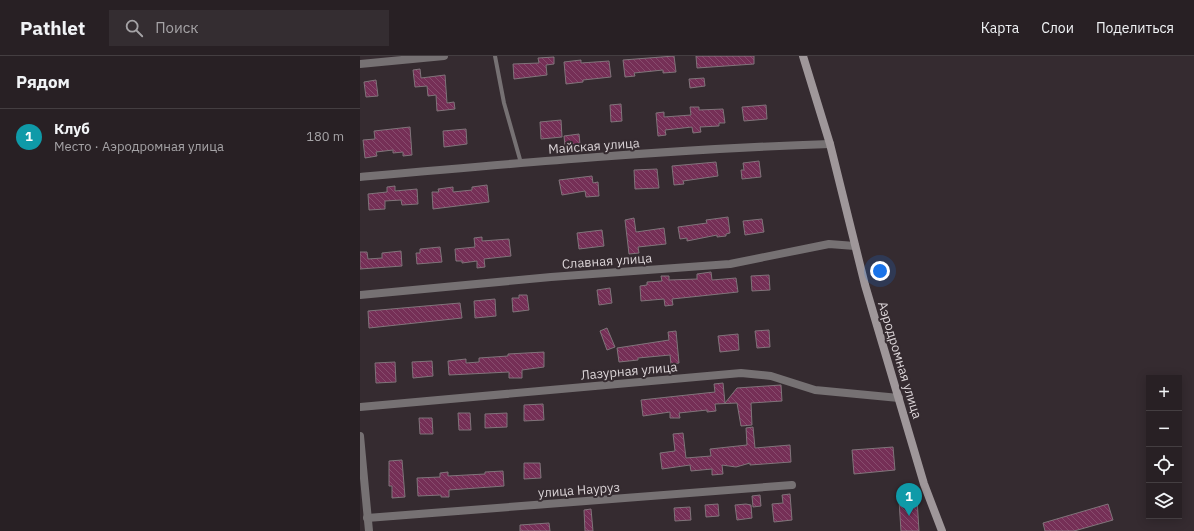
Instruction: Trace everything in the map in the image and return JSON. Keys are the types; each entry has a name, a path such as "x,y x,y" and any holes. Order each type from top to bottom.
{"street":[{"path":"360,64 444,56"},
{"name":"Аэродромная улица","path":"803,56 830,144 865,285 924,484 942,531"},
{"name":"Майская улица","path":"360,177 521,163 753,147 830,144"},
{"name":"Славная улица","path":"360,295 551,277 730,264 829,244 855,246"},
{"name":"Лазурная улица","path":"360,407 741,373 771,376 815,390 899,398"},
{"path":"360,436 361,464 369,531"},
{"name":"улица Науруз","path":"368,518 792,485"}],"lane":[{"path":"495,56 504,103 521,163"}],"building":[{"path":"674,56 676,72 663,73 663,70 634,73 635,76 625,77 623,60"},
{"path":"696,56 754,56 754,64 697,68"},
{"path":"554,57 554,64 546,65 547,75 514,79 513,64 539,63 538,58"},
{"path":"581,60 581,63 609,61 611,77 583,80 583,82 566,84 564,62"},
{"path":"420,69 421,78 445,75 447,103 454,102 455,109 437,111 436,95 428,96 427,86 415,87 413,70"},
{"path":"704,78 705,86 690,88 689,79"},
{"path":"376,80 378,96 366,97 364,82"},
{"path":"621,104 622,121 611,122 610,105"},
{"path":"766,105 767,119 744,121 742,107"},
{"path":"690,107 699,107 699,110 723,109 725,123 719,123 719,126 700,127 701,132 693,133 692,127 665,130 666,135 658,136 656,113 664,112 664,117 691,115"},
{"path":"561,120 562,137 541,139 540,122"},
{"path":"410,127 412,155 403,156 403,152 393,153 393,150 376,152 377,156 365,158 363,140 375,139 374,131"},
{"path":"466,129 467,144 444,147 443,131"},
{"path":"579,134 580,144 565,146 564,136"},
{"path":"759,161 761,177 742,179 741,170 744,170 743,163"},
{"path":"716,162 718,176 683,181 684,184 674,185 672,166"},
{"path":"657,169 659,188 635,189 634,170"},
{"path":"592,176 593,183 598,182 599,196 586,197 585,191 562,195 559,180"},
{"path":"487,185 489,202 433,209 432,192 439,192 438,189 453,187 453,192 472,190 472,187"},
{"path":"395,186 395,191 417,189 418,204 402,205 401,200 385,201 385,209 369,210 368,194 387,192 387,187"},
{"path":"728,217 730,233 726,234 726,236 717,237 717,235 687,241 687,238 680,239 678,227 707,223 706,220"},
{"path":"634,218 636,232 664,228 666,244 638,247 639,253 629,254 625,220"},
{"path":"762,219 764,232 745,235 743,221"},
{"path":"602,230 604,246 579,249 577,233"},
{"path":"482,237 482,241 509,239 511,256 484,259 485,267 477,268 477,261 462,263 462,261 456,261 455,249 475,247 474,238"},
{"path":"440,247 442,262 417,264 416,253 420,253 420,249"},
{"path":"401,251 402,266 360,269 360,252 367,252 368,259 382,258 382,253"},
{"path":"711,272 712,280 736,278 738,292 672,299 673,305 665,306 664,299 641,301 640,286 647,285 647,282 662,281 661,276 669,276 669,280 697,279 697,274"},
{"path":"769,275 770,290 752,291 751,276"},
{"path":"610,288 612,303 599,305 597,290"},
{"path":"519,295 527,295 529,310 513,312 512,298 519,298"},
{"path":"495,299 496,316 475,318 474,301"},
{"path":"460,303 462,318 369,328 368,311"},
{"path":"607,328 615,347 607,350 600,331"},
{"path":"769,330 770,347 757,348 755,331"},
{"path":"676,331 679,363 671,364 670,355 638,358 638,360 619,362 617,348 669,340 668,332"},
{"path":"738,334 739,350 720,352 718,336"},
{"path":"544,352 544,367 522,370 522,378 509,378 509,372 449,375 448,361 466,359 466,363 479,362 479,358 508,356 508,354"},
{"path":"432,361 433,376 413,378 412,362"},
{"path":"395,362 396,382 376,383 375,363"},
{"path":"723,383 725,403 737,388 781,385 782,401 751,403 752,425 741,426 737,403 715,404 716,411 707,412 707,410 679,413 680,418 670,418 670,412 643,416 641,400 715,392 714,384"},
{"path":"543,404 544,420 524,421 524,405"},
{"path":"458,413 470,413 471,430 459,430"},
{"path":"507,413 507,427 485,428 485,414"},
{"path":"419,418 432,418 433,434 420,434"},
{"path":"753,427 755,448 790,445 791,462 750,465 750,463 736,467 722,465 723,474 712,475 712,469 691,471 690,465 662,469 660,453 675,451 673,434 683,433 686,458 711,456 710,449 747,445 746,428"},
{"path":"893,447 895,470 854,474 852,450"},
{"path":"402,460 405,497 392,498 392,486 389,486 389,461"},
{"path":"524,463 540,463 541,478 524,479"},
{"path":"503,471 504,486 449,490 449,497 441,497 441,495 418,496 417,478 440,477 440,473 448,472 448,476 485,474 485,472"},
{"path":"790,494 792,520 774,522 772,504 783,503 782,495"},
{"path":"760,495 761,506 753,507 752,496"},
{"path":"917,499 919,531 901,531 899,500"},
{"path":"718,504 719,516 706,517 705,505"},
{"path":"1108,504 1113,520 1074,531 1045,531 1043,523"},
{"path":"735,505 751,505 752,518 737,520"},
{"path":"690,507 691,520 675,521 674,508"},
{"path":"591,509 593,531 585,531 584,510"},
{"path":"549,523 550,531 520,531 520,525"}],"place":[{"name":"Клуб","path":"909,516"}]}
